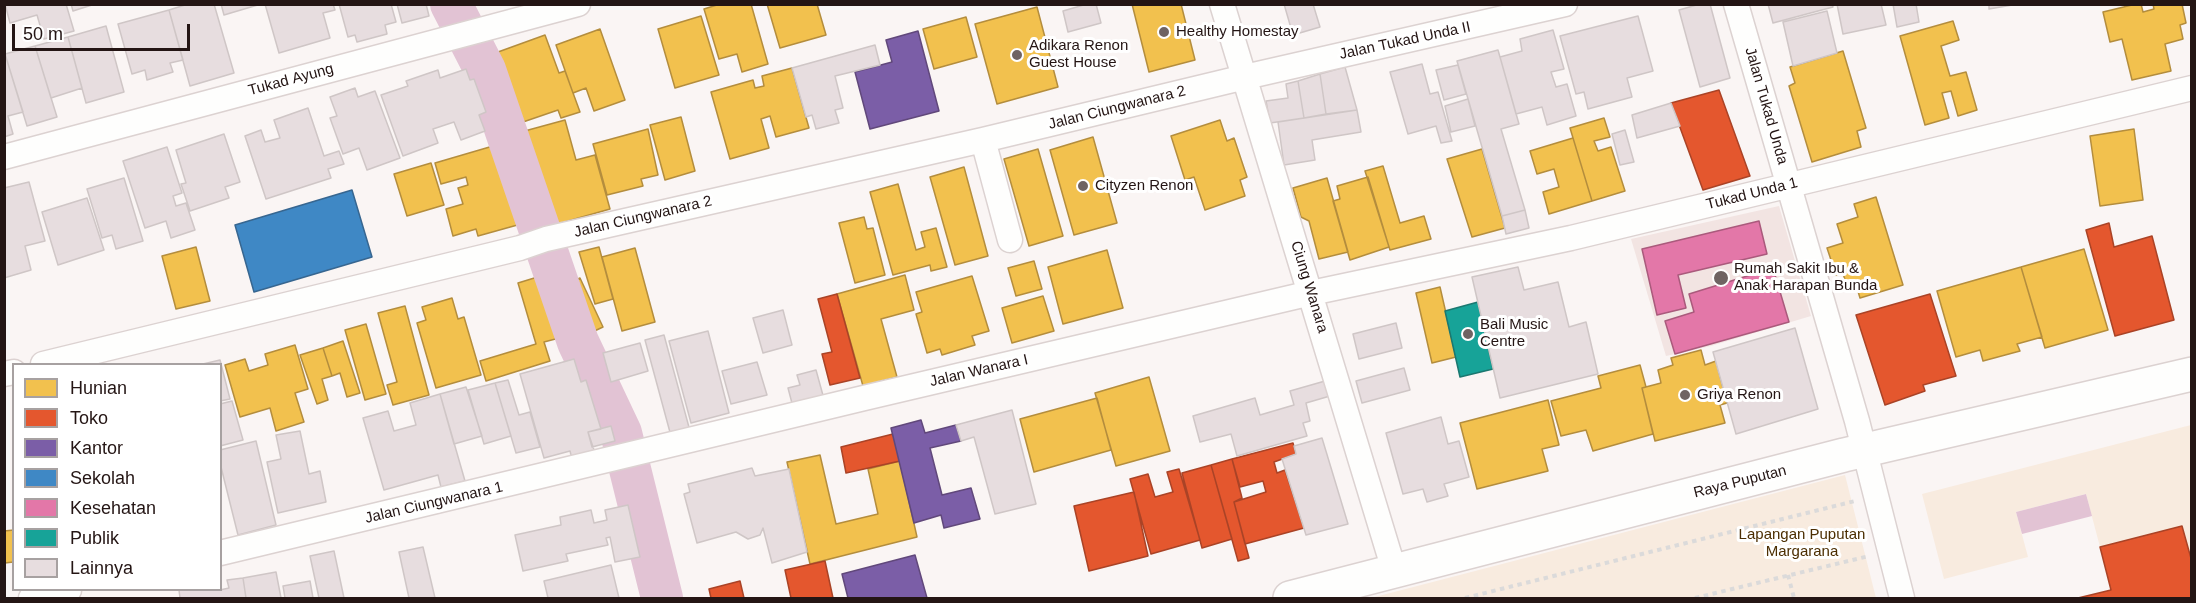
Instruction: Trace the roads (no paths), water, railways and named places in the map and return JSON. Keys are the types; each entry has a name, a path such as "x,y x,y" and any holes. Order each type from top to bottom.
{"main road":[{"name":"Raya Puputan","path":"1290,598 1864,450 2192,374"}],"street":[{"name":"Tukad Ayung","path":"4,157 578,4"},
{"name":"Ciung Wanara","path":"1222,4 1394,570"},
{"name":"Jalan Tukad Unda II","path":"1245,76 1565,4"},
{"name":"Jalan Tukad Unda","path":"1736,4 1790,185 1864,450 1902,598"},
{"name":"Jalan Ciungwanara 2","path":"47,363 520,248 546,239 983,140 1245,76"},
{"name":"Tukad Unda 1","path":"1311,293 1571,238 2192,88"},
{"path":"983,140 1010,240"},
{"name":"Jalan Wanara I","path":"648,452 864,398 1311,293"},
{"name":"Jalan Ciungwanara 1","path":"222,554 648,452"},
{"path":"31,598 64,591"}],"waterway":[{"path":"451,4 485,70 578,342 621,433 662,598"}],"place":[{"name":"Healthy Homestay","path":"1164,32"},
{"name":"Adikara Renon Guest House","path":"1017,55"},
{"name":"Cityzen Renon","path":"1083,186"},
{"name":"Rumah Sakit Ibu & Anak Harapan Bunda","path":"1721,278"},
{"name":"Bali Music Centre","path":"1468,334"},
{"name":"Griya Renon","path":"1685,395"}],"park label":[{"name":"Lapangan Puputan Margarana","path":"1802,544"}]}
